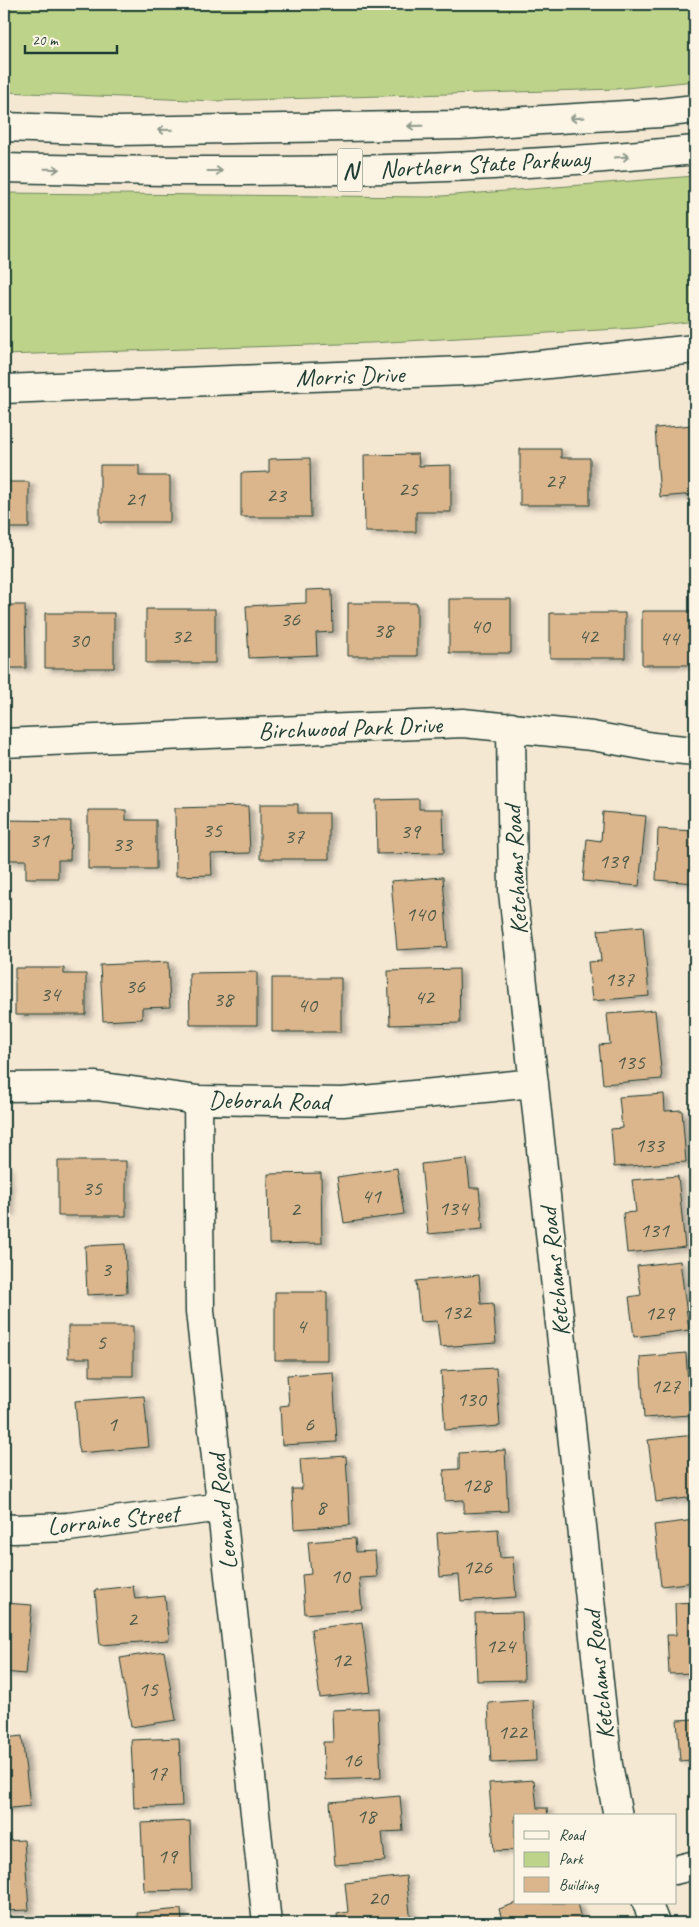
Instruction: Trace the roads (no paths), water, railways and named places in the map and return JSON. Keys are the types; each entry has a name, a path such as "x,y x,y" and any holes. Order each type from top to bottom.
{"main road":[{"name":"Northern State Parkway","path":"4,127 118,131 460,125 660,113 695,109"},
{"name":"Northern State Parkway","path":"4,168 149,172 460,168 624,157 695,150"},
{"name":"Morris Drive","path":"4,389 490,370 695,349"},
{"name":"Birchwood Park Drive","path":"4,743 463,723 592,736 653,747 695,751"},
{"name":"Ketchams Road","path":"511,728 514,892 608,1765 618,1814"},
{"name":"Deborah Road","path":"4,1087 96,1086 198,1100 342,1102 534,1083"},
{"name":"Leonard Road","path":"198,1100 200,1311 267,1923"},
{"name":"Lorraine Street","path":"4,1528 68,1527 222,1507"},
{"path":"676,1870 695,1865"},
{"path":"647,1904 656,1923"}]}
